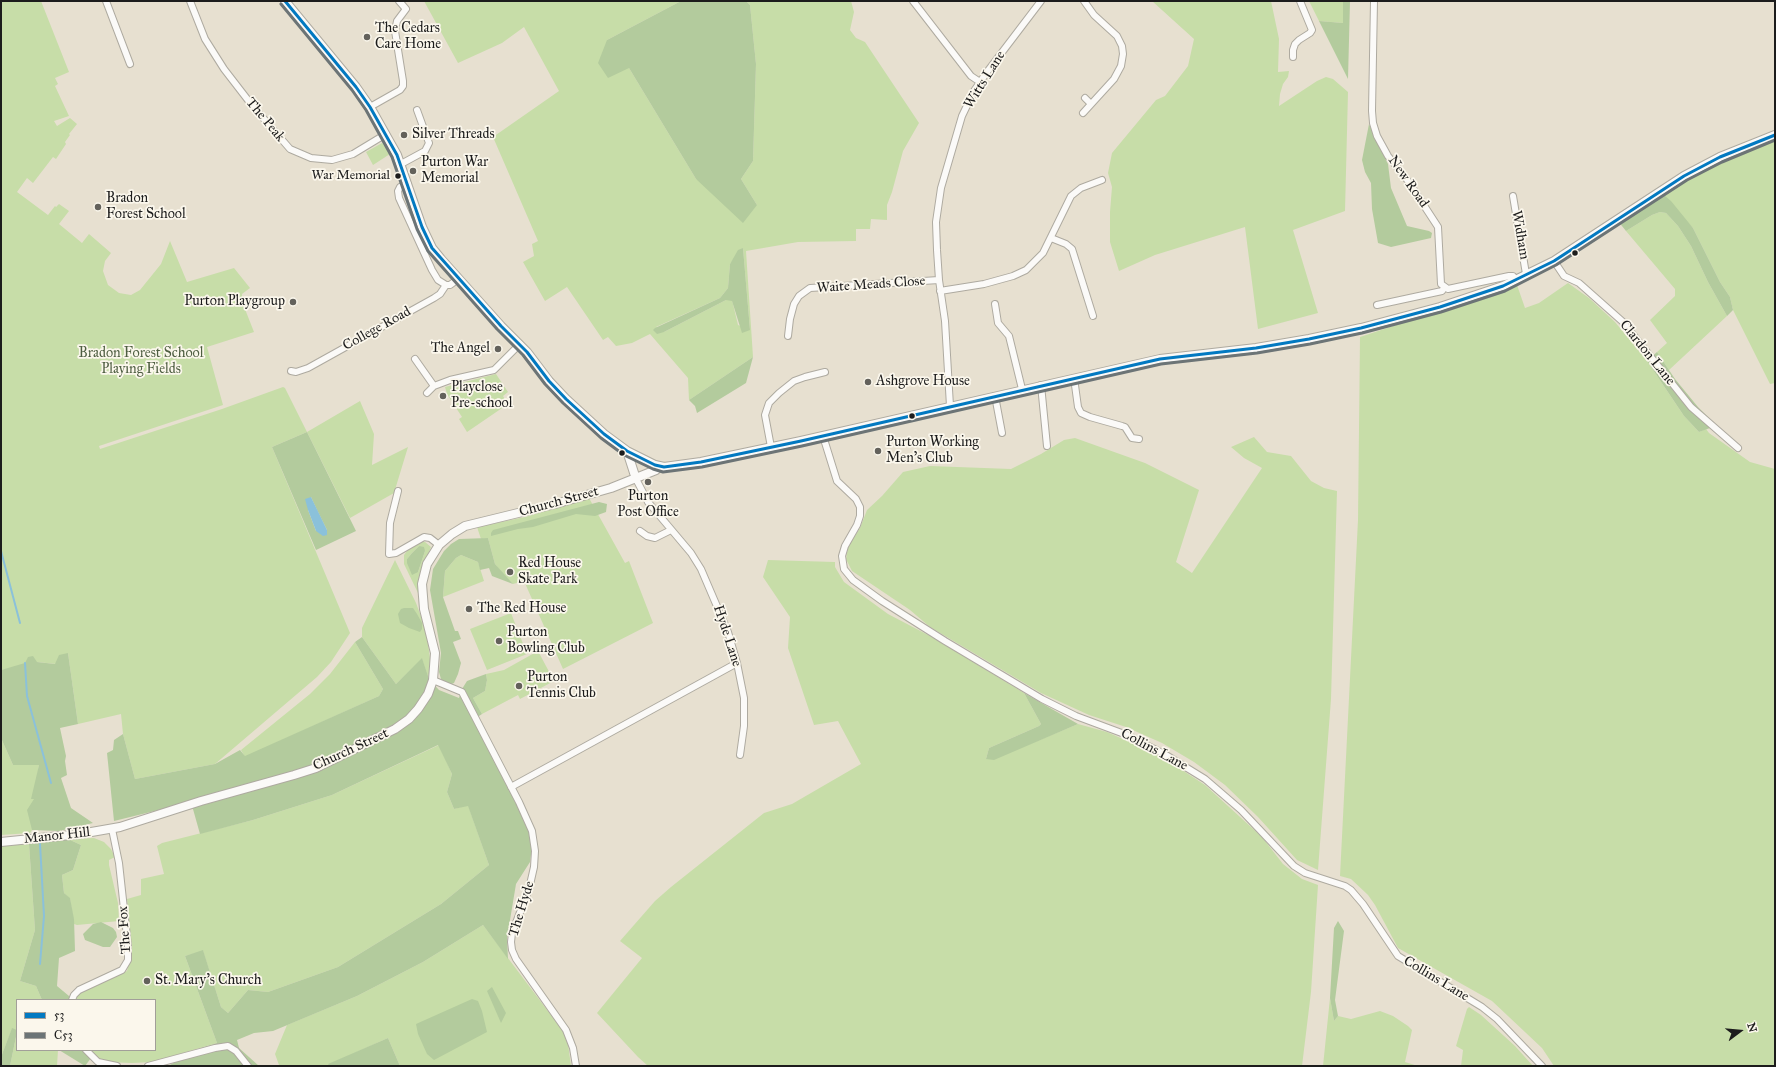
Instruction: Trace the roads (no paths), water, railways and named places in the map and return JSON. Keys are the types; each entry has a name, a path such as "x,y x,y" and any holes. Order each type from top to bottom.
{"street":[{"path":"106,1 130,64"},
{"name":"The Peak","path":"190,1 205,38 224,69 251,104 290,149 312,158 332,160 353,154 386,134"},
{"path":"285,1 356,87 370,107 401,164 426,235 436,253 501,326 520,344 566,399 604,434 627,451 659,467 678,466 823,436 1022,389 1172,356 1256,348 1338,333 1370,326 1446,305 1503,286 1554,262 1678,180 1720,157 1775,135"},
{"path":"370,107 400,90 403,86 395,31 396,21 406,9 400,1"},
{"path":"913,1 972,76 980,82"},
{"name":"Witts Lane","path":"950,406 945,321 940,291 936,229 942,188 962,116 980,82 1041,1"},
{"path":"1083,113 1119,72 1123,50 1115,34 1094,15 1084,1"},
{"path":"1293,57 1295,44 1312,30 1300,1"},
{"name":"New Road","path":"1374,1 1372,111 1375,130 1388,156 1408,181 1436,224 1440,239 1441,283 1444,288"},
{"path":"1085,98 1091,104"},
{"path":"401,164 425,151 429,143 417,110"},
{"path":"940,291 984,284 1022,273 1044,253 1072,196 1081,188 1102,180"},
{"path":"408,184 400,187 398,192 399,198 432,270 438,280 446,285"},
{"name":"Widham","path":"1513,196 1526,274"},
{"path":"1051,238 1066,244 1072,249 1093,316"},
{"name":"Clardon Lane","path":"1554,262 1564,276 1579,283 1623,322 1691,407 1738,448"},
{"path":"1377,305 1442,291 1444,288 1448,289 1509,276 1513,276 1516,280"},
{"name":"College Road","path":"291,371 296,372 305,369 434,298 440,294 446,285 450,285 458,279"},
{"name":"Waite Meads Close","path":"788,336 794,304 799,296 808,290 819,287 939,280"},
{"path":"995,304 998,323 1009,336 1022,389"},
{"path":"426,393 434,386 450,380 494,370 520,344"},
{"path":"415,359 434,386"},
{"path":"771,447 765,415 769,403 794,381 825,372"},
{"path":"1074,378 1078,407 1082,413 1090,417 1125,427 1132,438 1139,439"},
{"path":"1041,385 1047,446"},
{"path":"995,396 1002,433"},
{"name":"Collins Lane","path":"823,436 837,481 856,499 860,507 860,516 857,525 842,556 844,569 853,580 882,602 1042,699 1076,716 1127,735 1166,755 1205,779 1233,803 1299,870 1345,886 1351,890 1363,904 1401,959 1482,1007 1497,1019 1542,1066"},
{"path":"627,451 636,479"},
{"name":"Church Street","path":"112,829 143,821 201,801 294,775 339,757 395,729 409,719 424,701 433,680 435,653 424,609 422,584 427,564 439,546 452,534 467,525 569,500 636,479 656,470 659,467"},
{"name":"Hyde Lane","path":"636,479 648,502 691,553 706,578 728,632 737,663 744,703 743,739 740,755"},
{"path":"398,491 390,523 389,554 396,553 424,537 430,538 439,546"},
{"path":"640,531 647,536 655,538 671,530"},
{"path":"511,787 737,663"},
{"name":"The Hyde","path":"433,680 462,692 528,819 534,838 535,851 529,889 512,933 512,950 516,959 566,1030 573,1048 576,1066"},
{"name":"Manor Hill","path":"1,842 112,829"},
{"name":"The Fox","path":"72,999 74,994 79,990 122,970 128,960 128,946 119,863 112,829"},
{"path":"148,1066 215,1048 228,1046 236,1051 248,1066"},
{"path":"87,1051 98,1062 117,1066"}],"water":[{"path":"311,497 327,530 327,535 323,536 316,531 305,499"}],"waterway":[{"path":"1,551 20,623"},
{"path":"25,663 27,696 51,783"},
{"path":"40,844 44,916 40,964"}],"place":[{"name":"The Cedars Care Home","path":"367,37"},
{"name":"Silver Threads","path":"404,135"},
{"name":"Purton War Memorial","path":"413,171"},
{"name":"War Memorial","path":"398,176"},
{"name":"Bradon Forest School","path":"98,207"},
{"name":"Purton Playgroup","path":"293,302"},
{"name":"The Angel","path":"498,349"},
{"name":"Ashgrove House","path":"868,382"},
{"name":"Playclose Pre-school","path":"443,396"},
{"name":"Purton Working Men's Club","path":"878,451"},
{"name":"Purton Post Office","path":"648,482"},
{"name":"Red House Skate Park","path":"510,572"},
{"name":"The Red House","path":"469,609"},
{"name":"Purton Bowling Club","path":"499,641"},
{"name":"Purton Tennis Club","path":"519,686"},
{"name":"St. Mary's Church","path":"147,981"}],"park label":[{"name":"Bradon Forest School Playing Fields","path":"141,362"}]}
